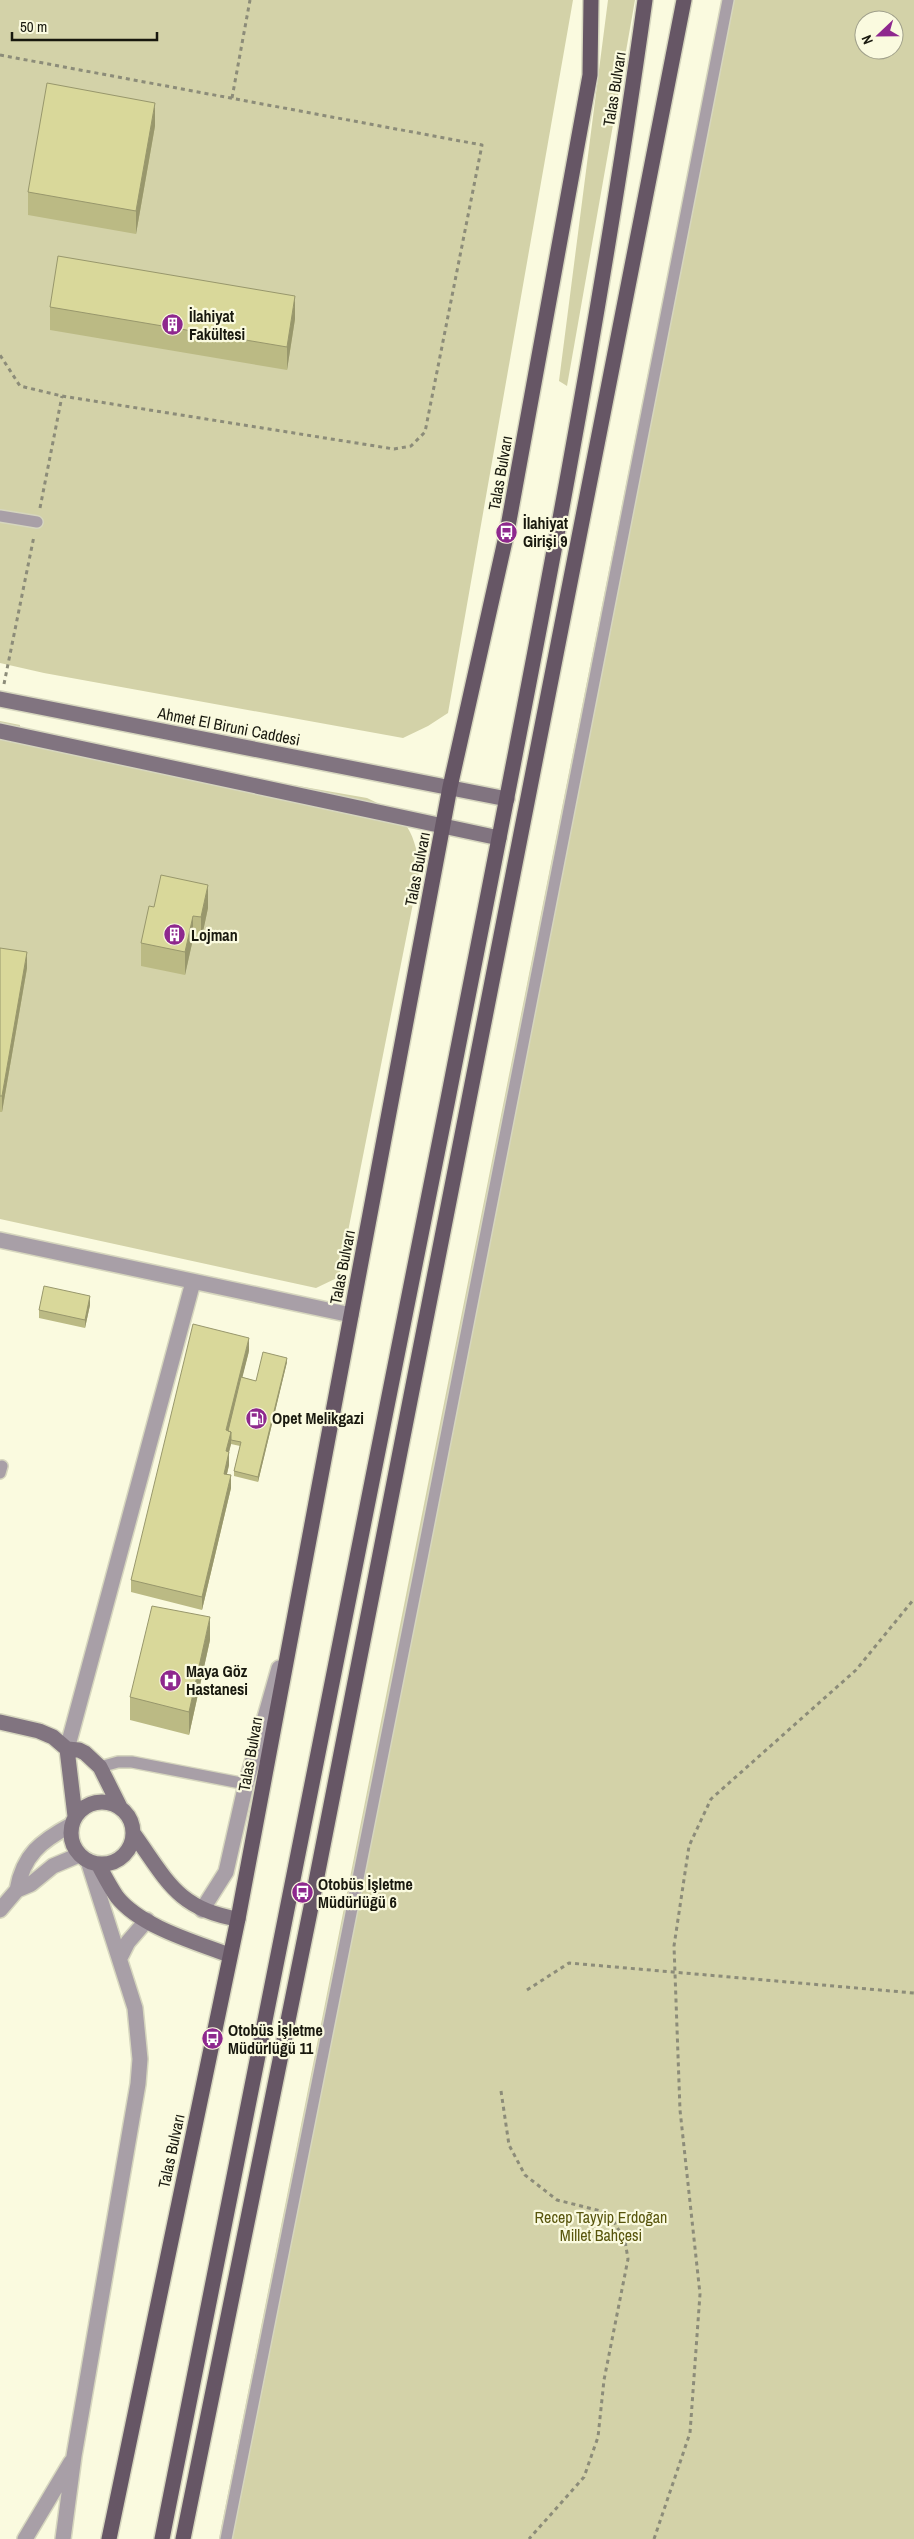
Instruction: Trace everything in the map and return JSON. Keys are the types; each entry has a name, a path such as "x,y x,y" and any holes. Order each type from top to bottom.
{"main road":[{"name":"Talas Bulvarı","path":"109,2539 238,1919 450,787 507,532 590,75 591,0"},
{"name":"Talas Bulvarı","path":"162,2539 282,1949 507,799 573,450 632,93 645,0"},
{"path":"183,2539 311,1907 684,0"}],"street":[{"name":"Ahmet El Biruni Caddesi","path":"1,699 507,799"},
{"path":"0,731 499,838"},
{"path":"0,1240 351,1315"},
{"path":"193,1282 67,1749 73,1820 72,1841 118,1898 133,1912 147,1920 229,1955"},
{"path":"202,1910 226,1872 246,1784 292,1623"},
{"path":"0,1722 39,1731 53,1737 67,1749 79,1750 100,1767 120,1807 127,1814 133,1833 174,1889 202,1910 238,1919"},
{"path":"17,1890 20,1871 36,1848 46,1839 73,1820 91,1803 101,1801 120,1807"},
{"path":"0,1910 17,1890 32,1884 53,1866 88,1860 118,1860 126,1853 133,1833"},
{"path":"63,2539 74,2456 138,2084 140,2059 135,2008 88,1860"},
{"path":"120,1958 128,1942 147,1920"},
{"path":"24,2539 74,2456"}],"lane":[{"path":"226,2539 422,1558 728,0"},
{"path":"0,516 37,522"},
{"path":"100,1767 118,1762 132,1762 246,1784"}],"path":[{"path":"232,98 250,0"},
{"path":"0,56 482,144 425,432 411,446 394,449 62,396 20,386 0,355"},
{"path":"1,699 62,396"},
{"path":"654,2539 690,2433 700,2294 680,2110 674,1972 674,1946 689,1846 711,1799 856,1670 914,1599"},
{"path":"527,1990 569,1963 914,1993"},
{"path":"502,2091 509,2144 525,2175 557,2200 609,2213 625,2241 628,2259 604,2380 598,2437 584,2478 530,2539"}],"green space":[{"path":"0,0 573,0 448,713 428,726 403,738 44,673 0,663"},
{"path":"608,0 635,0 567,386 559,381"},
{"name":"Recep Tayyip Erdoğan Millet Bahçesi","path":"722,0 914,0 914,2539 219,2539"},
{"path":"0,721 20,725 20,737 367,798 399,817 410,832 420,868 339,1277 316,1288 0,1219"}],"building":[{"path":"47,83 155,103 136,211 28,192"},
{"path":"58,256 295,296 287,347 50,307"},
{"path":"161,875 208,885 201,917 193,916 185,952 141,943 149,906 154,907"},
{"path":"0,948 27,952 2,1096 0,1096"},
{"path":"44,1286 90,1296 85,1320 39,1310"},
{"path":"193,1324 249,1338 226,1430 231,1432 226,1451 229,1452 224,1474 231,1475 202,1597 131,1580"},
{"path":"263,1352 287,1358 258,1477 234,1471 241,1442 231,1440 231,1432 228,1431 241,1377 256,1381"},
{"name":"Maya Göz Hastanesi","path":"152,1606 210,1617 189,1712 130,1697"}],"place":[{"name":"İlahiyat Fakültesi","path":"173,325"},
{"name":"İlahiyat Girişi 9","path":"507,532"},
{"name":"Lojman","path":"175,935"},
{"name":"Opet Melikgazi","path":"256,1418"},
{"name":"Maya Göz Hastanesi","path":"170,1680"},
{"name":"Otobüs İşletme Müdürlüğü 6","path":"302,1893"},
{"name":"Otobüs İşletme Müdürlüğü 11","path":"212,2039"}]}
